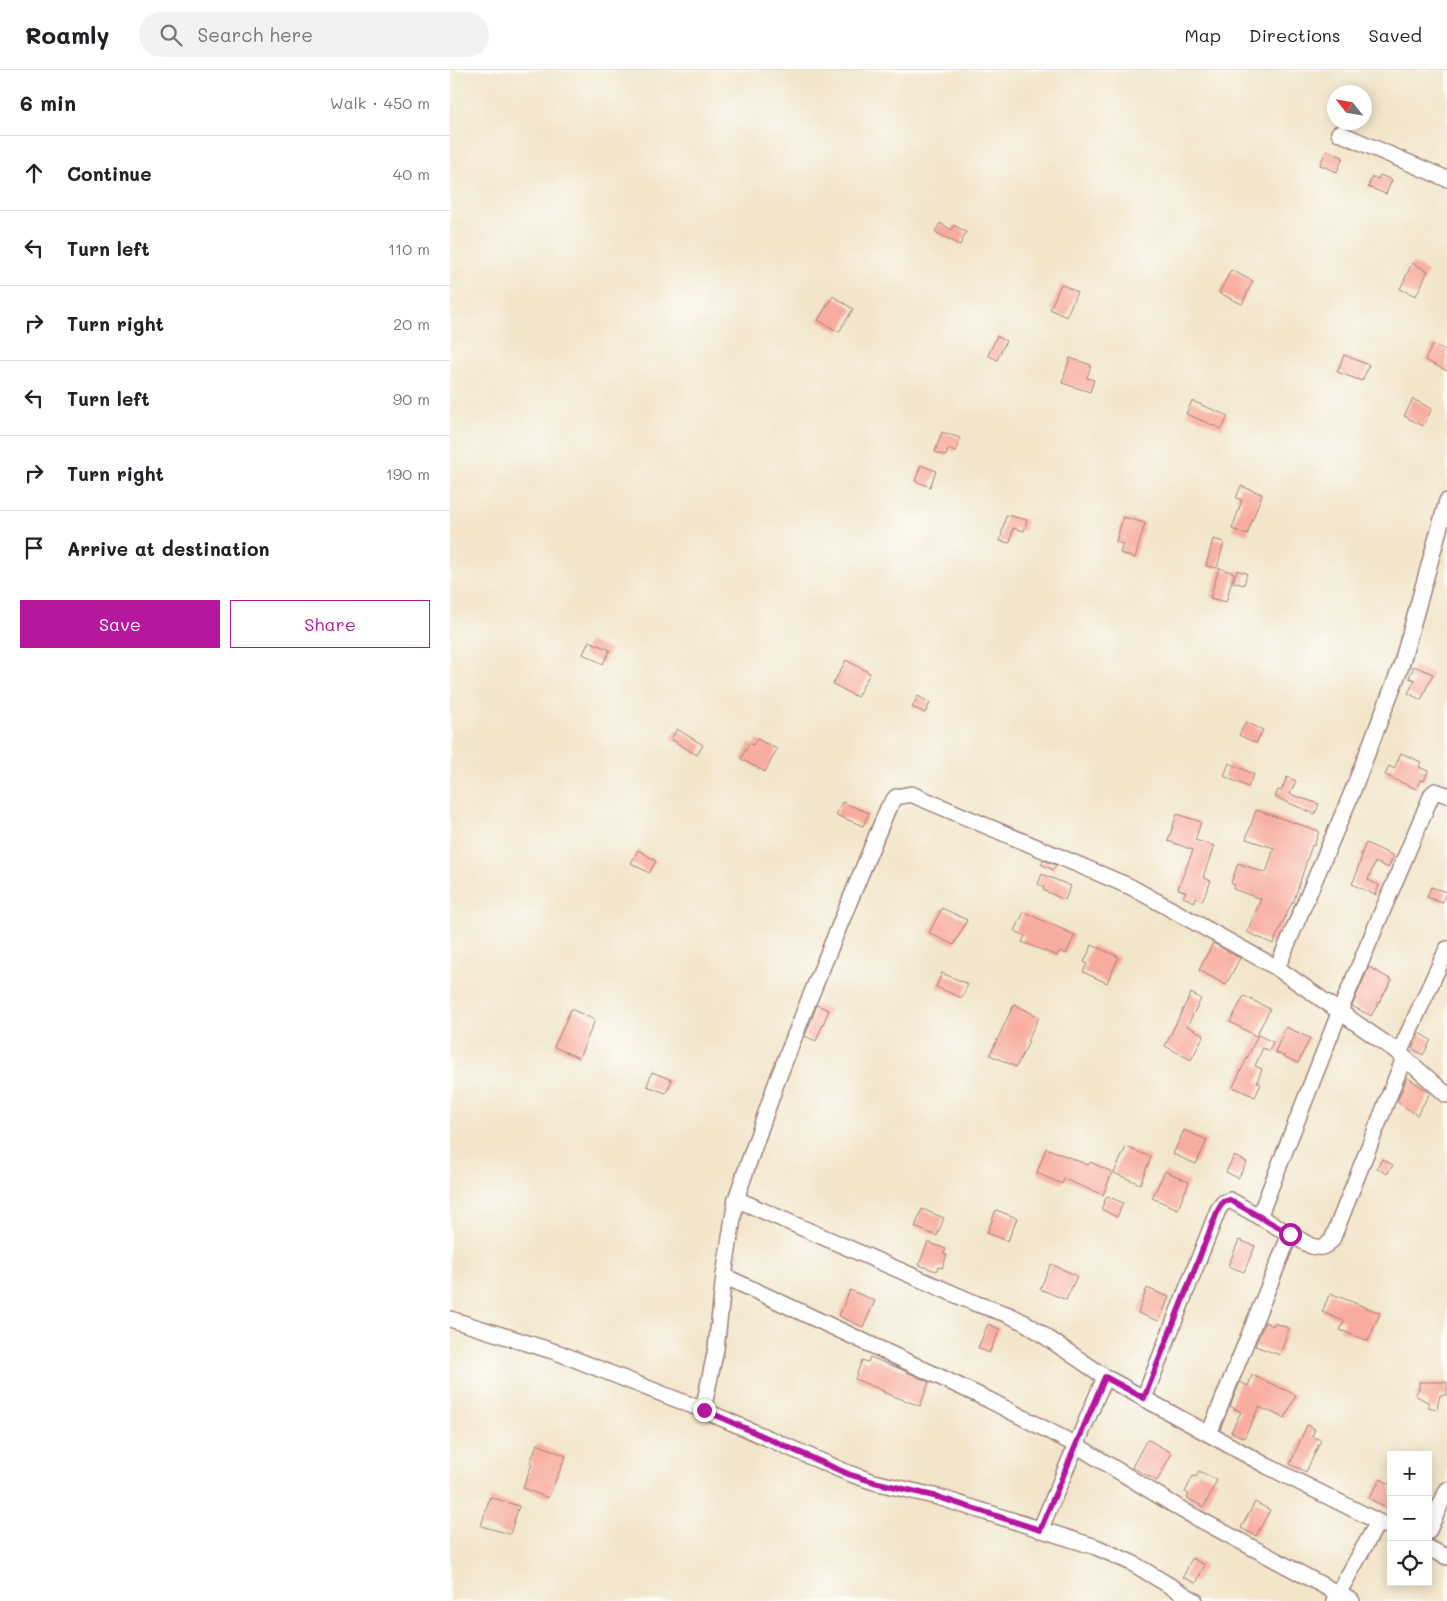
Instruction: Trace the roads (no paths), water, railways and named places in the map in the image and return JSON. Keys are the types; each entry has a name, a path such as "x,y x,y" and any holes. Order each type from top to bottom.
{"street":[{"path":"1339,134 1447,179"},
{"path":"1277,968 1351,795 1401,666 1447,500"},
{"path":"1259,1217 1340,1011 1432,794 1435,791 1447,795"},
{"path":"704,1410 716,1349 724,1276 736,1199 777,1081 808,1002 888,808 896,797 911,794 1131,887 1277,968 1401,1056 1447,1095"},
{"path":"1144,1398 1218,1210 1223,1202 1230,1200 1311,1246 1319,1248 1332,1240 1401,1056 1447,949"},
{"path":"724,1276 989,1400 1076,1446 1184,1511 1341,1599 1385,1525 1266,1466 1105,1377 1027,1324 736,1199"},
{"path":"1209,1434 1290,1234"},
{"path":"450,1319 559,1353 704,1410 848,1474 938,1497 1096,1547 1132,1563 1195,1601"},
{"path":"1040,1530 1105,1377"},
{"path":"1432,1523 1447,1490"},
{"path":"1432,1550 1447,1557"}]}
